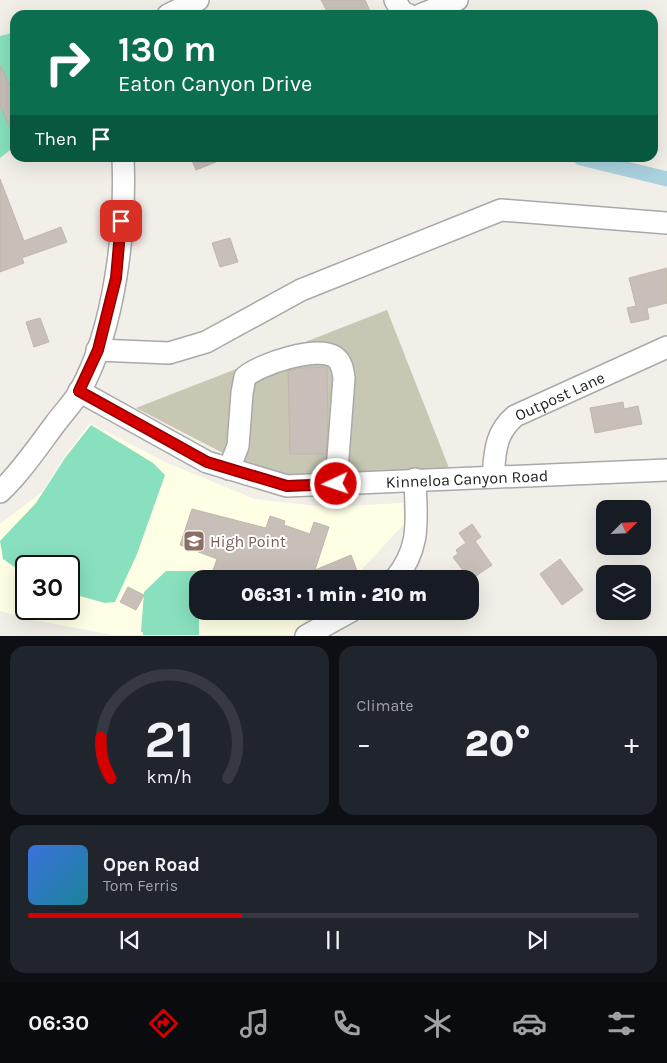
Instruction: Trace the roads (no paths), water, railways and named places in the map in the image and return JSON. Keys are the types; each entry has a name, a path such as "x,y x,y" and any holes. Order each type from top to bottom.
{"street":[{"path":"178,10 198,0"},
{"path":"432,10 457,0"},
{"path":"0,492 18,475 79,391 98,350 116,278 124,184 123,162"},
{"path":"98,350 170,353 206,342 301,290 501,210 667,223"},
{"name":"Outpost Lane","path":"493,477 496,443 500,431 515,416 667,347"},
{"path":"229,469 238,446 245,377 252,371 291,358 310,354 336,358 343,369 344,378 336,484"},
{"name":"Kinneloa Canyon Road","path":"79,391 207,462 287,486 667,470"},
{"path":"401,570 409,558 416,540 415,480"},
{"path":"306,636 335,620"}],"waterway":[{"path":"597,162 667,179"}],"place":[{"name":"High Point","path":"194,541"}]}
